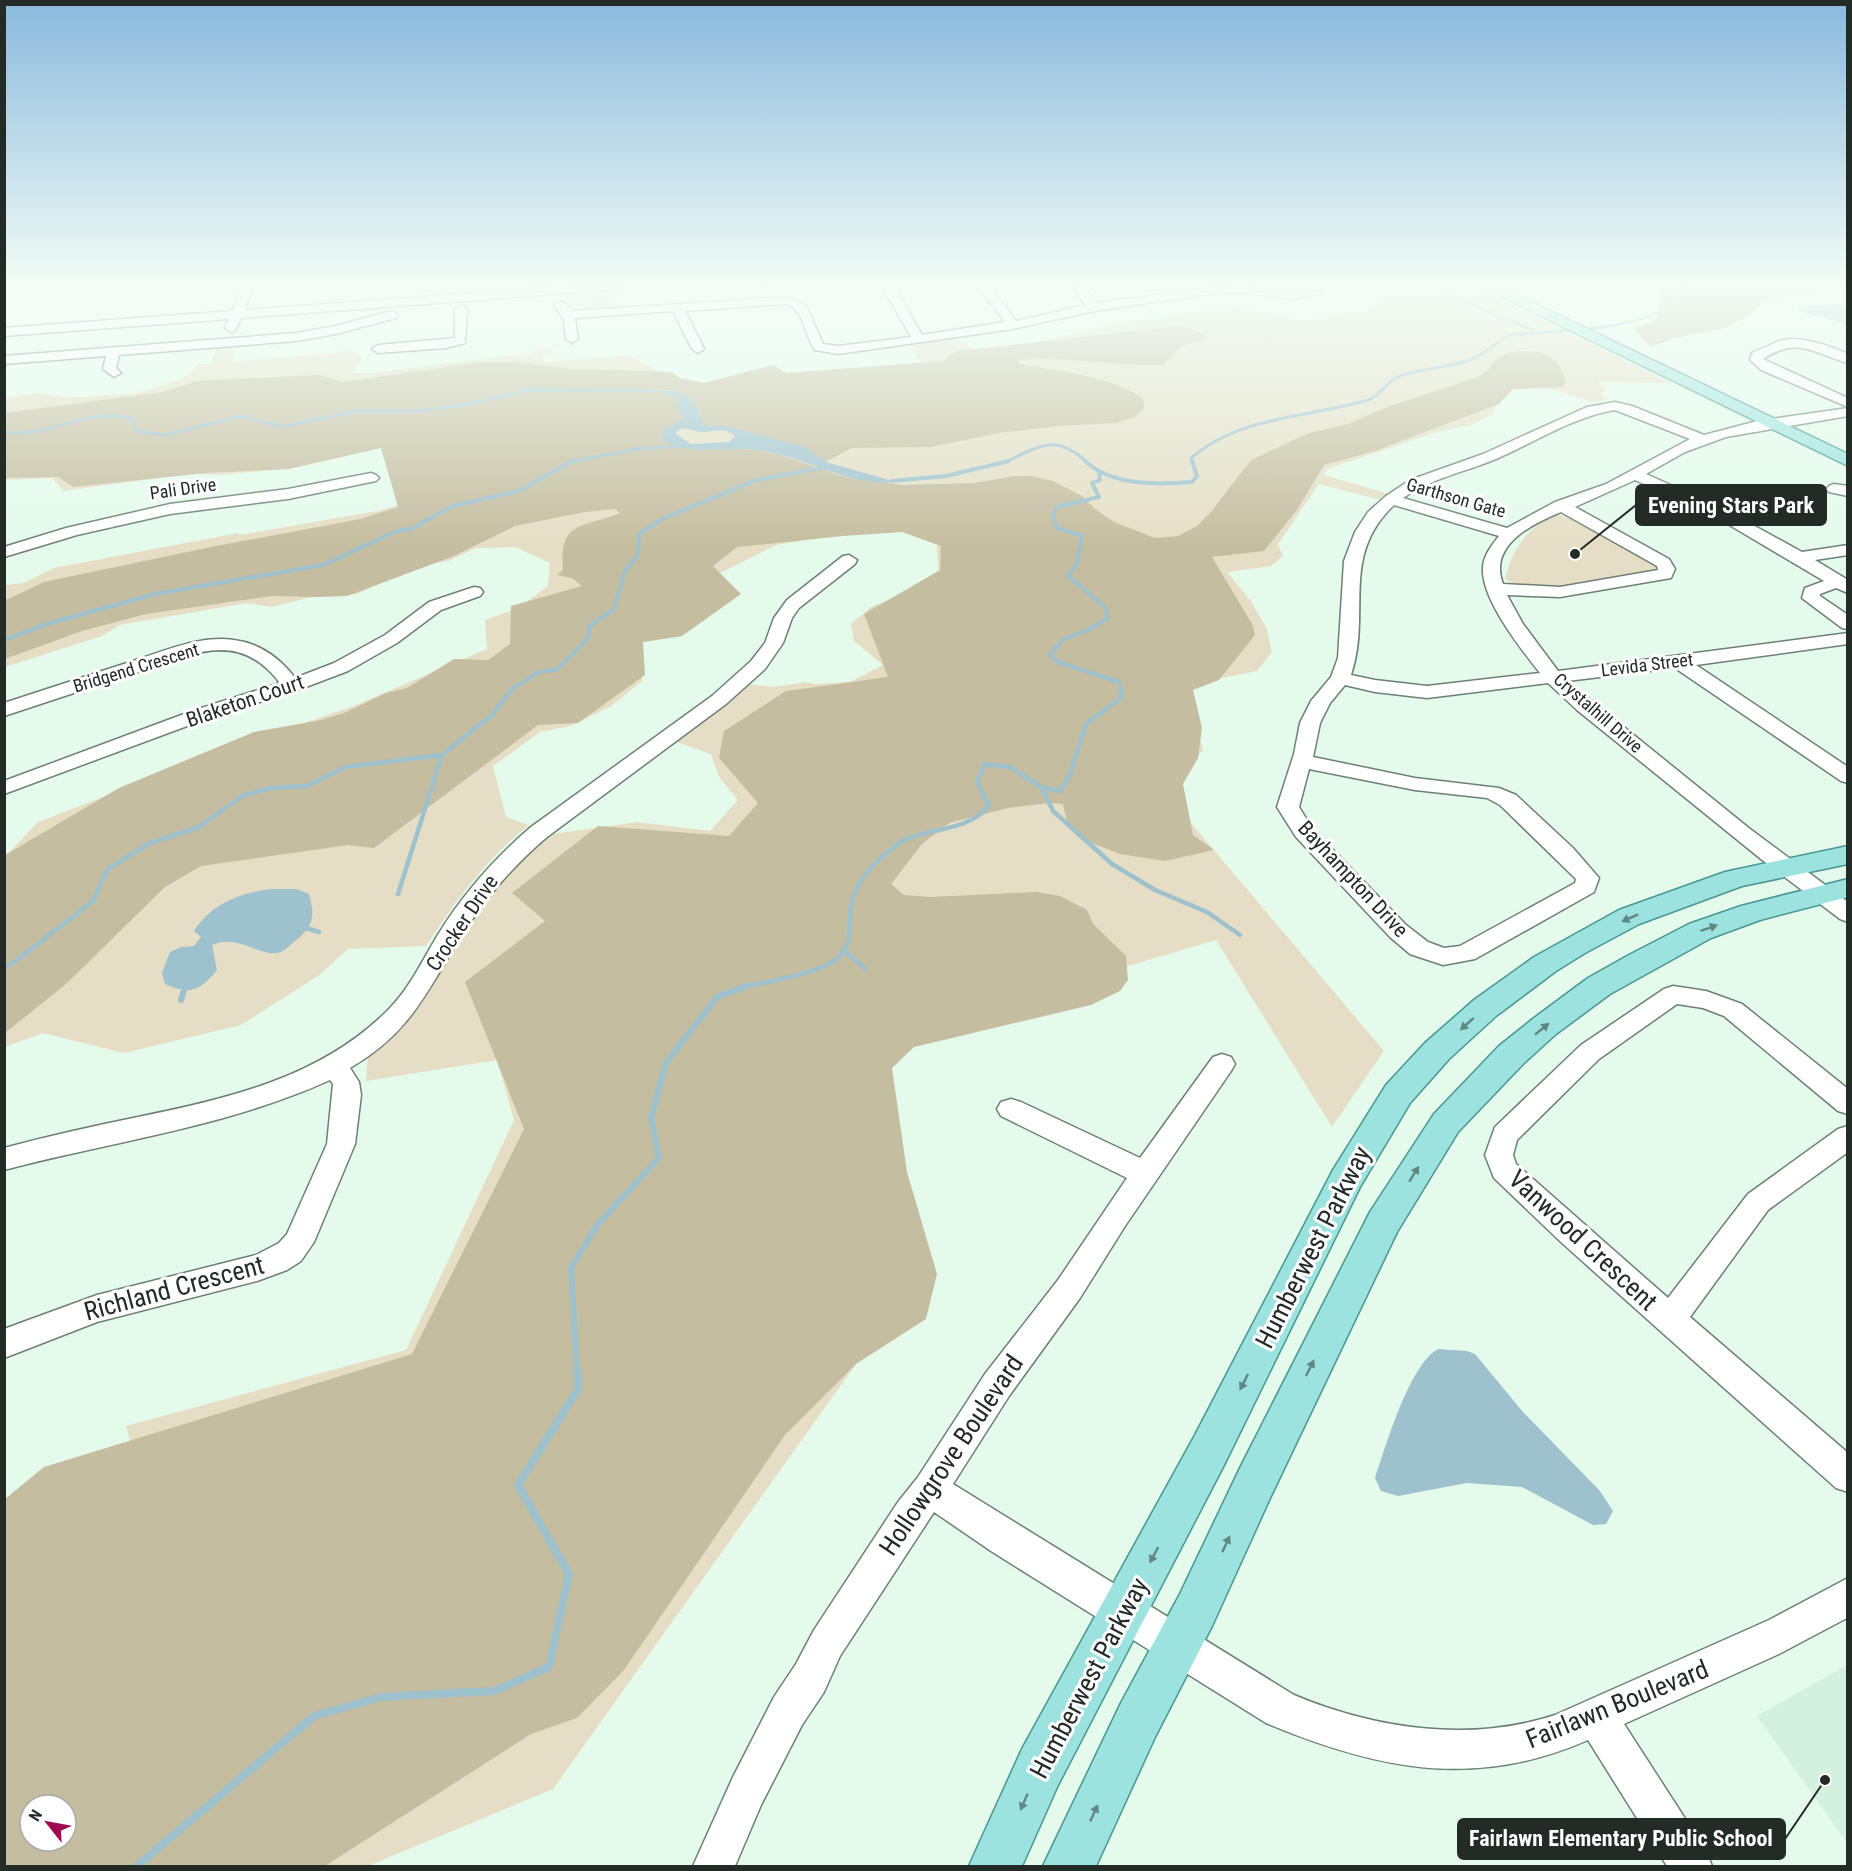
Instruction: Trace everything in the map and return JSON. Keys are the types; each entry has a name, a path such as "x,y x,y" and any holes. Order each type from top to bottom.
{"main road":[{"path":"1666,373 1848,461"},
{"path":"1691,373 1848,448"},
{"name":"Humberwest Parkway","path":"995,1866 1040,1767 1125,1612 1346,1180 1398,1094 1437,1051 1485,1008 1545,964 1574,946 1629,917 1736,878 1848,855"},
{"path":"1069,1866 1138,1720 1178,1646 1260,1472 1378,1234 1446,1123 1511,1055 1545,1026 1599,986 1700,931 1751,913 1834,891"}],"street":[{"path":"1780,373 1848,404"},
{"name":"Bayhampton Drive","path":"1301,761 1415,784 1492,792 1508,800 1565,853 1588,878 1586,887 1466,953 1443,957 1419,948 1398,931 1304,832 1288,807 1310,723 1321,701 1340,678 1347,658 1352,561 1368,524 1391,499 1415,483 1488,457 1592,410 1606,407 1627,409 1702,439"},
{"name":"Crystalhill Drive","path":"1848,412 1770,424 1702,439 1609,488 1544,512 1511,534 1494,558 1491,568 1495,589 1524,639 1554,677 1576,699 1785,867 1834,891 1848,914"},
{"path":"1634,474 1701,503 1842,584"},
{"name":"Pali Drive","path":"4,552 72,531 170,509 288,494 370,478"},
{"name":"Garthson Gate","path":"1391,499 1511,534"},
{"path":"1495,589 1560,591 1665,574 1667,569 1663,563 1561,506"},
{"path":"1799,558 1848,550"},
{"name":"Crocker Drive","path":"4,1159 242,1104 280,1091 334,1067 374,1038 402,1012 423,983 467,909 514,852 719,700 763,657 779,635 783,618 793,604 849,560"},
{"path":"1842,584 1815,588 1811,592 1811,597 1848,624"},
{"name":"Blaketon Court","path":"4,788 199,715 291,686 341,667 391,639 435,606 474,592"},
{"name":"Levida Street","path":"1340,678 1376,686 1427,692 1678,662 1848,638"},
{"path":"1825,641 1848,654"},
{"name":"Bridgend Crescent","path":"4,710 159,658 216,644 244,647 285,676 291,686"},
{"path":"1678,662 1848,777"},
{"name":"Vanwood Crescent","path":"1848,1104 1733,1010 1706,1000 1673,995 1590,1052 1504,1135 1499,1155 1504,1170 1848,1476"},
{"name":"Hollowgrove Boulevard","path":"714,1866 747,1791 788,1711 810,1678 827,1643 909,1514 930,1489 997,1385 1069,1289 1115,1217 1222,1064"},
{"name":"Richland Crescent","path":"4,1344 45,1325 92,1308 257,1268 276,1261 290,1252 304,1233 341,1144 347,1095 346,1082 334,1067"},
{"path":"1011,1109 1146,1174"},
{"path":"1670,1320 1758,1202 1848,1137"},
{"name":"Fairlawn Boulevard","path":"930,1489 1004,1538 1280,1709 1313,1724 1394,1744 1460,1751 1531,1742 1698,1673 1824,1612 1848,1596"},
{"path":"1596,1717 1691,1866"}],"shaded area":[{"path":"188,373 674,373 679,378 704,383 741,373 1651,373 1671,383 1597,382 1607,389 1601,395 1608,400 1592,402 1548,388 1510,390 1494,408 1494,413 1471,425 1441,431 1327,469 1324,475 1389,494 1381,500 1319,484 1278,544 1283,556 1271,566 1227,572 1250,600 1266,627 1272,652 1257,671 1197,683 1183,699 1197,727 1203,750 1177,776 1190,822 1384,1051 1332,1127 1216,940 863,1044 856,1364 553,1789 368,1866 243,1866 126,1426 406,1350 514,1120 497,1060 366,1081 368,1054 412,1013 428,991 460,936 515,867 553,834 637,822 710,831 738,800 719,777 711,754 674,741 746,684 774,687 805,682 815,684 850,682 883,665 854,641 851,624 871,607 916,589 939,575 936,534 889,526 776,545 718,574 682,636 643,642 642,681 610,707 570,726 540,732 493,766 506,817 529,825 485,866 426,946 348,949 318,976 241,1025 124,1053 43,1033 5,1047 4,858 38,822 192,763 356,705 487,649 485,620 518,608 548,586 550,563 515,547 476,548 448,561 418,566 357,594 320,595 271,607 246,603 120,625 102,636 5,667 5,585 24,583 54,568 238,533 239,535 377,511 402,504 388,447 374,441 292,468 220,475 190,474 63,491 52,478 5,480 5,398 38,393 70,398 137,393 183,378"},
{"path":"403,373 674,373 679,378 704,383 741,373 1073,373 1114,384 1143,398 1144,408 1135,417 1116,423 1058,426 999,433 931,447 852,448 825,462 804,447 726,426 706,426 686,395 672,390 650,390 679,397 684,418 662,431 702,450 730,448 759,450 781,455 845,477 902,485 974,483 1014,476 1032,476 1053,481 1082,496 1095,509 1114,522 1155,538 1178,536 1197,526 1210,513 1251,460 1309,433 1348,424 1390,406 1484,373 1562,373 1566,382 1563,387 1513,389 1499,404 1375,451 1324,465 1297,510 1264,551 1212,557 1252,624 1255,635 1219,680 1193,690 1202,728 1198,758 1183,784 1193,835 1214,850 1165,861 1120,854 1079,838 1068,826 1063,804 1049,803 1008,808 949,823 922,844 891,884 904,895 931,897 1036,892 1060,896 1087,910 1093,924 1126,956 1128,980 1120,991 1091,1005 914,1047 892,1068 907,1172 937,1274 926,1319 856,1364 785,1435 624,1670 577,1718 531,1734 325,1866 5,1866 5,1499 44,1467 412,1354 524,1129 465,982 545,921 512,893 598,826 729,836 758,803 719,758 724,731 786,691 888,677 864,614 940,570 941,546 902,532 737,547 713,566 741,594 682,636 643,642 645,675 578,723 538,725 374,848 348,845 201,866 165,887 66,984 5,1033 5,855 119,788 254,732 321,720 344,713 386,693 407,688 454,659 488,660 510,644 511,606 582,586 572,578 557,575 563,570 565,542 570,534 585,524 620,513 615,509 585,512 515,526 454,556 347,596 271,596 146,614 82,631 5,659 4,601 44,582 360,519 398,507 381,448 289,469 206,473 73,487 58,477 5,478 5,413 163,392 196,381 318,375 343,382"},
{"path":"1556,515 1570,517 1596,527 1657,566 1659,571 1558,587 1519,585 1505,579 1512,558 1522,540 1536,526"},
{"path":"1847,1665 1847,1843 1757,1716"}],"water":[{"path":"648,390 685,394 706,426 726,426 805,447 826,462 896,482 860,480 775,453 758,450 698,450 674,445 663,440 662,431 684,418 677,405 679,397","holes":["682,428 702,432 723,431 735,436 729,442 691,444 675,433"]},
{"path":"271,889 296,889 309,894 312,907 311,922 300,937 283,951 273,953 231,942 212,945 217,970 205,983 188,990 165,984 162,973 170,952 181,947 194,946 201,937 194,931 209,914 227,901 248,893"},
{"path":"1438,1349 1467,1351 1475,1354 1523,1412 1600,1491 1613,1511 1606,1524 1593,1525 1522,1487 1467,1483 1398,1496 1381,1491 1375,1478 1392,1427 1417,1371"}],"waterway":[{"path":"1192,462 1191,458 1232,433 1253,425 1368,400 1396,378 1408,373"},
{"path":"4,433 36,431 86,418 121,416 132,419 136,431 165,435 241,416 282,427 356,411 418,411 463,405 529,390 655,391"},
{"path":"1005,462 1038,447 1056,445 1065,447 1087,462"},
{"path":"571,462 637,449 679,446"},
{"path":"1085,461 1096,469 1121,479 1164,484 1192,482 1197,476 1192,461"},
{"path":"4,640 50,623 155,594 323,565 397,531 411,529 453,506 519,491 571,462"},
{"path":"892,481 946,476 1005,462"},
{"path":"511,690 539,672 558,669 588,638 590,626 614,609 625,571 638,555 639,534 662,519 756,480 826,467"},
{"path":"1099,473 1100,480 1092,483 1099,497 1056,507 1053,517 1057,528 1082,536 1077,564 1068,576 1105,607 1108,618 1090,629 1064,639 1050,654 1058,662 1119,682 1121,690"},
{"path":"1041,787 1060,791 1070,775 1086,724 1122,697 1120,689"},
{"path":"442,755 492,715 511,690"},
{"path":"4,967 16,961 93,901 108,869 150,843 199,827 242,796 270,788 307,786 345,767 442,755"},
{"path":"398,894 442,755"},
{"path":"844,951 848,940 853,898 866,874 878,860 903,841 917,835 962,824 981,813 989,805 977,782 985,764 1010,767 1041,787"},
{"path":"1041,787 1053,811 1112,864 1155,890 1207,912 1240,935"},
{"path":"303,927 319,932"},
{"path":"745,986 818,969 838,958 844,951"},
{"path":"844,951 866,969"},
{"path":"577,1372 571,1268 598,1224 659,1158 651,1118 666,1063 717,997 745,986"},
{"path":"181,1000 185,987"},
{"path":"137,1866 314,1716 381,1697 494,1691 549,1667 569,1574 518,1485 578,1389 577,1370"}],"place":[{"name":"Evening Stars Park","path":"1575,554"},
{"name":"Fairlawn Elementary Public School","path":"1825,1780"}]}
